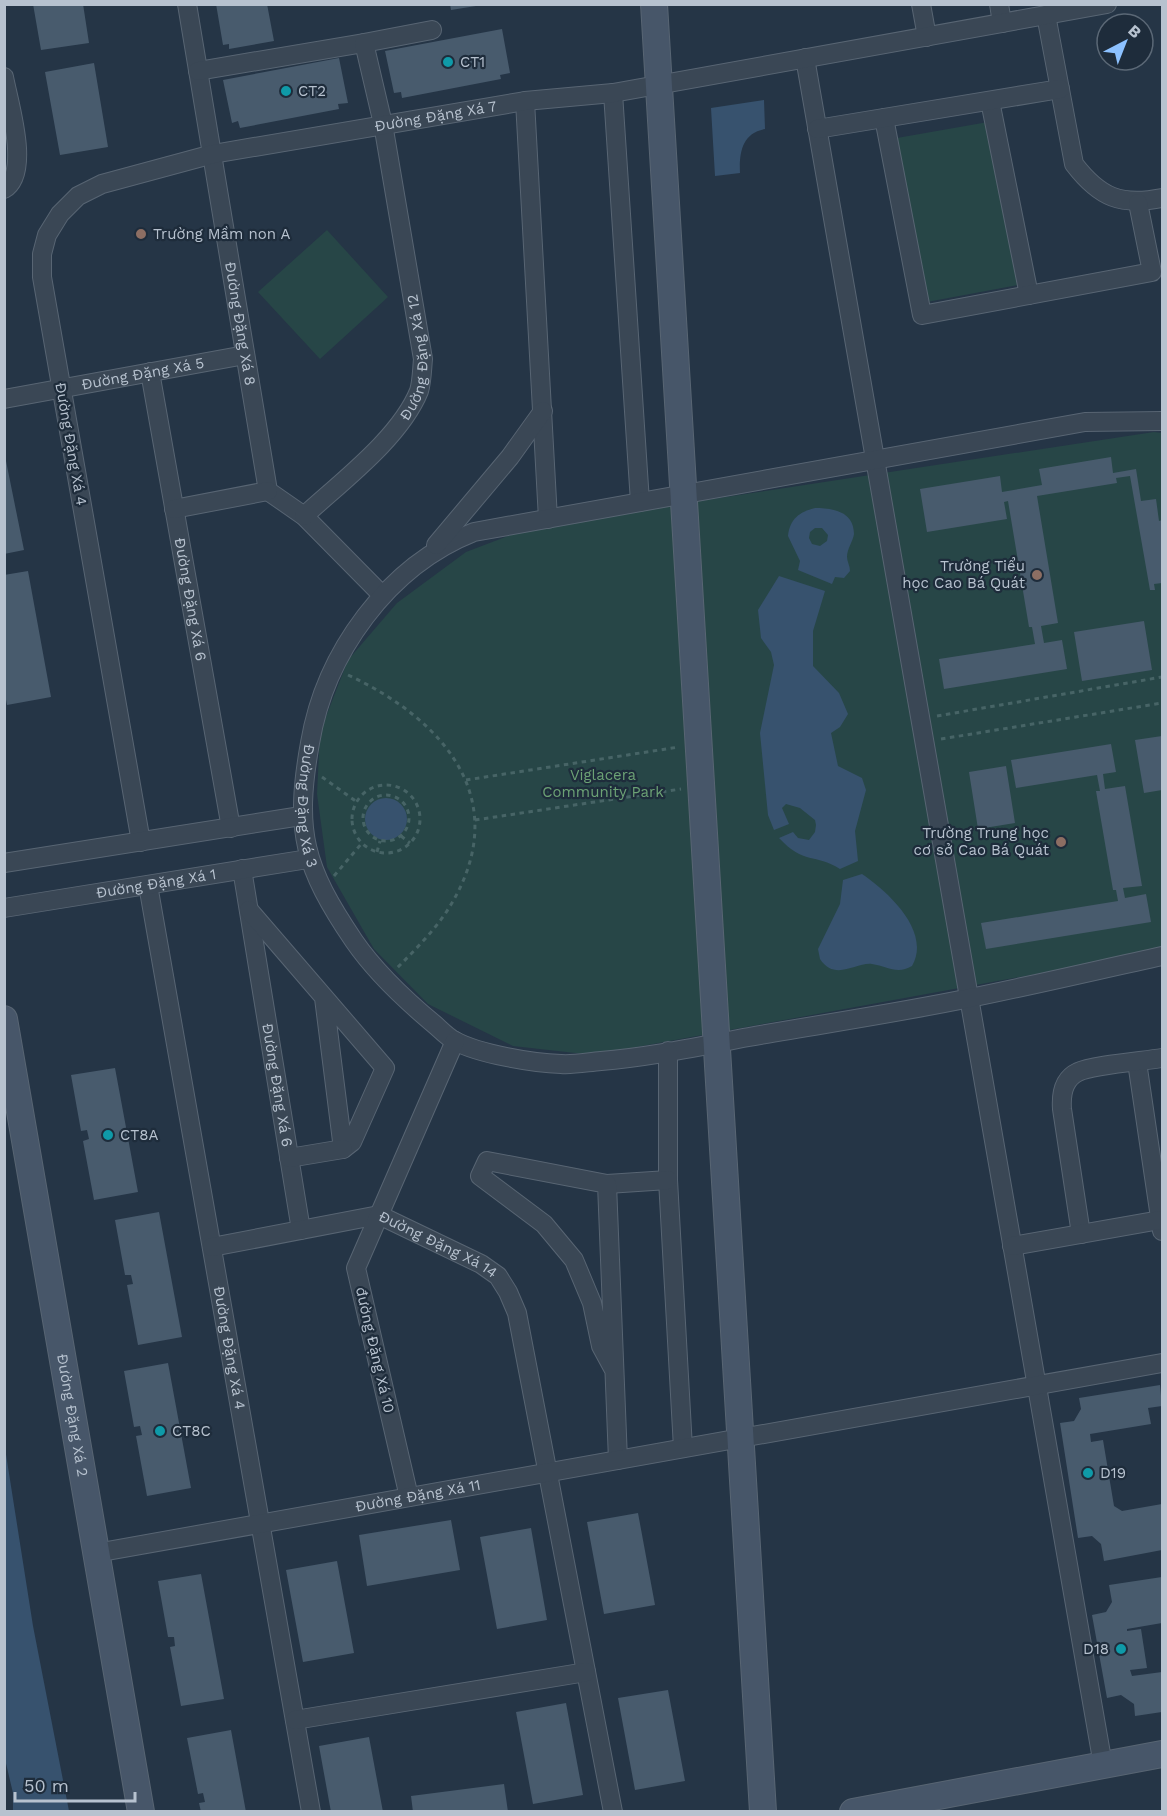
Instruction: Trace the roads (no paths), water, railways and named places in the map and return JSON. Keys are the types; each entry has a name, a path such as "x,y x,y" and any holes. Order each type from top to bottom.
{"street":[{"name":"Đường Đặng Xá 8","path":"187,4 268,491"},
{"path":"654,4 762,1812"},
{"path":"921,4 927,37"},
{"path":"999,4 1002,23"},
{"name":"Đường Đặng Xá 7","path":"213,154 525,101 613,93 1107,4"},
{"path":"1046,15 1074,165 1089,184 1112,198 1138,203 1162,198"},
{"path":"198,71 432,30"},
{"name":"Đường Đặng Xá 12","path":"304,516 381,443 404,417 419,390 423,359 383,124 363,43"},
{"path":"805,58 1103,1765"},
{"path":"4,189 14,181 18,156 5,82"},
{"path":"817,129 1060,89"},
{"path":"613,93 640,502"},
{"path":"525,101 548,519"},
{"path":"990,101 1029,295"},
{"path":"884,118 922,315 1152,272 1138,203"},
{"name":"Đường Đặng Xá 4","path":"141,842 42,277 42,254 47,235 60,214 78,196 102,184 213,154"},
{"name":"Đường Đặng Xá 5","path":"4,399 245,355"},
{"name":"Đường Đặng Xá 6","path":"150,372 231,828"},
{"path":"425,558 503,465 543,411"},
{"name":"Đường Đặng Xá 3","path":"1162,421 1084,422 474,532 451,541 425,558 382,595 344,651 311,735 301,816 308,859 334,911 367,960 408,1003 455,1041 509,1057 563,1065 624,1059 969,998 1162,956"},
{"path":"174,509 268,491 304,516 382,595"},
{"path":"4,863 301,816"},
{"name":"Đường Đặng Xá 1","path":"4,908 308,859"},
{"name":"Đường Đặng Xá 6","path":"242,869 301,1230"},
{"name":"Đường Đặng Xá 4","path":"148,885 310,1812"},
{"path":"249,910 385,1068 352,1142 343,1149 289,1158"},
{"path":"324,998 343,1149"},
{"name":"Đường Đặng Xá 2","path":"4,1019 141,1812"},
{"name":"đường Đặng Xá 10","path":"409,1497 356,1268 455,1041"},
{"path":"668,1051 668,1180 683,1448"},
{"path":"1082,1234 1061,1094 1066,1083 1077,1072 1162,1058"},
{"path":"1012,1246 1082,1234 1161,1226 1137,1062"},
{"path":"614,1370 601,1346 592,1303 574,1260 544,1224 480,1176 487,1161 608,1184 668,1180"},
{"path":"608,1184 618,1460"},
{"name":"Đường Đặng Xá 14","path":"212,1247 379,1215 481,1264 498,1276 518,1313 612,1812"},
{"name":"Đường Đặng Xá 11","path":"96,1553 1162,1363"},
{"path":"295,1720 586,1672"},
{"path":"853,1812 1162,1754"}],"water":[{"path":"764,100 765,129 757,131 747,139 741,151 740,173 715,176 711,108"},
{"path":"822,508 841,512 853,526 854,534 847,557 850,571 844,578 835,577 832,584 798,570 800,561 788,536 789,530 796,517 809,510","holes":["815,528 822,528 828,535 827,541 820,546 812,544 809,538 810,532"]},
{"path":"779,576 825,591 813,631 813,666 839,693 848,714 840,727 831,733 838,766 862,778 866,790 855,831 858,861 840,869 796,852 779,838 793,832 798,838 809,840 815,832 815,820 800,808 786,804 782,808 789,824 774,830 768,815 760,733 774,665 771,652 761,638 758,610"},
{"path":"386,798 401,804 407,819 401,834 386,840 371,834 365,819 371,804"},
{"path":"862,874 894,901 912,926 917,953 912,966 907,969 897,970 866,964 839,970 826,966 820,959 818,949 840,904 843,880"},
{"path":"5,1448 33,1626 69,1811 13,1811 13,1793 4,1755"}],"place":[{"name":"CT1","path":"448,62"},
{"name":"CT2","path":"286,91"},
{"name":"Trường Mầm non A","path":"141,234"},
{"name":"Trường Tiểu học Cao Bá Quát","path":"1037,575"},
{"name":"Trường Trung học cơ sở Cao Bá Quát","path":"1061,842"},
{"name":"CT8A","path":"108,1135"},
{"name":"CT8C","path":"160,1431"},
{"name":"D19","path":"1088,1473"},
{"name":"D18","path":"1121,1649"}],"park label":[{"name":"Viglacera Community Park","path":"603,784"}]}
